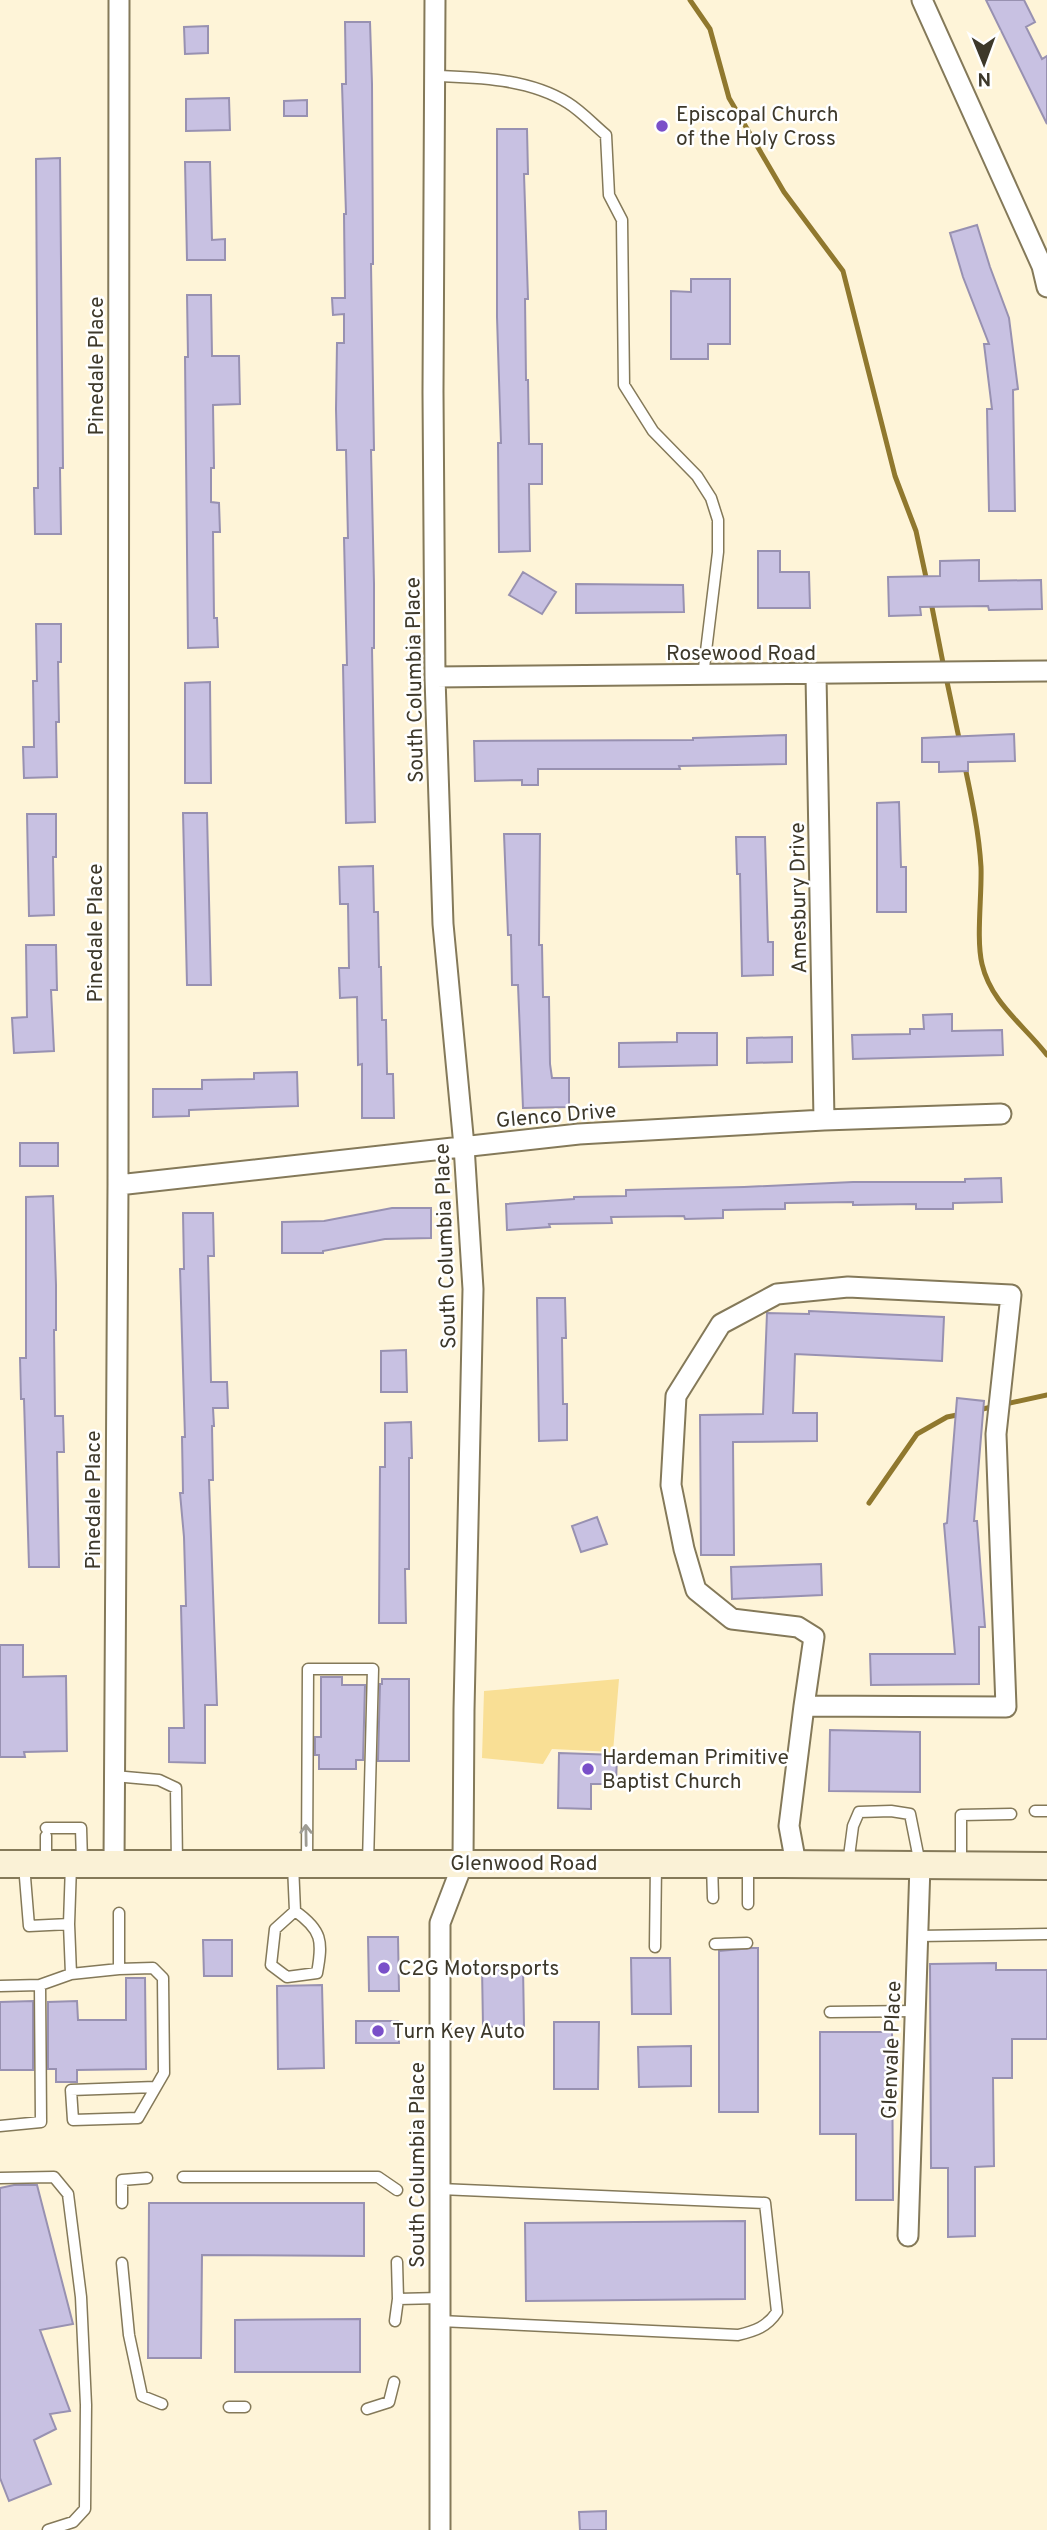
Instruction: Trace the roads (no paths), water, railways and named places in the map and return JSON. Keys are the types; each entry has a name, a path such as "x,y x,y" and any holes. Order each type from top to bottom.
{"main road":[{"name":"Glenwood Road","path":"45,1864 1047,1866"}],"street":[{"name":"Pinedale Place","path":"114,1865 118,1185 119,0"},
{"name":"South Columbia Place","path":"435,0 435,677 443,924 464,1146 473,1289 463,1863 440,1923 440,2530"},
{"path":"922,0 1042,266 1047,287"},
{"name":"Rosewood Road","path":"435,677 1047,671"},
{"name":"Amesbury Drive","path":"816,675 824,1120"},
{"name":"Glenco Drive","path":"118,1185 579,1134 824,1120 1001,1114"},
{"path":"796,1864 789,1826 804,1706 814,1637 798,1626 732,1619 696,1590 684,1549 671,1485 676,1396 721,1324 777,1294 848,1287 1011,1294 996,1434 1006,1707 804,1706"},
{"name":"Glenvale Place","path":"908,2236 920,1865"}],"lane":[{"path":"434,76 466,77 530,86 568,103 606,135 610,195 622,220 624,385 653,431 698,476 711,498 718,520 718,552 703,676"},
{"path":"295,1910 312,1923 319,1935 321,1954 317,1973 287,1977 271,1965 275,1929 295,1910 306,1806 308,1669 373,1669 368,1864"},
{"path":"114,1776 159,1780 176,1788 177,1865"},
{"path":"848,1864 853,1826 859,1812 891,1811 910,1814 920,1865"},
{"path":"1035,1811 1047,1811"},
{"path":"961,1866 961,1815 1011,1814"},
{"path":"45,1864 81,1828 46,1832 45,1864 29,1926 69,1924"},
{"path":"45,1864 69,1924 71,1974"},
{"path":"654,1947 656,1864"},
{"path":"712,1864 713,1898"},
{"path":"748,1864 748,1904"},
{"path":"119,1913 119,1969"},
{"path":"918,1936 1047,1934"},
{"path":"715,1944 747,1943"},
{"path":"0,1986 40,1985 71,1974 153,1968 163,1978 164,2073 138,2118 73,2120 71,2091 155,2087"},
{"path":"0,2126 41,2122 40,1985"},
{"path":"830,2012 915,2011"},
{"path":"0,2178 54,2177 68,2194 77,2258 86,2405 85,2509 73,2522 48,2530"},
{"path":"122,2203 122,2180 147,2178"},
{"path":"183,2178 378,2178 397,2190"},
{"path":"440,2189 765,2203 777,2312 771,2322 758,2330 738,2336 440,2321"},
{"path":"395,2321 398,2299 397,2262"},
{"path":"122,2263 129,2335 142,2396 162,2404"},
{"path":"398,2299 440,2298"},
{"path":"367,2409 389,2402 394,2382"},
{"path":"229,2407 245,2407"}],"waterway":[{"path":"690,0 710,29 729,98 784,192 843,271 895,476 916,531 927,582"},
{"path":"931,602 944,668"},
{"path":"946,677 960,743"},
{"path":"965,767 980,854 979,942 982,964 986,978 1000,1002 1047,1055"},
{"path":"978,1410 1047,1395"},
{"path":"869,1503 917,1434 947,1417 962,1414"}],"place":[{"name":"Episcopal Church of the Holy Cross","path":"662,126"},
{"name":"Hardeman Primitive Baptist Church","path":"588,1769"},
{"name":"C2G Motorsports","path":"384,1968"},
{"name":"Turn Key Auto","path":"378,2031"}]}
